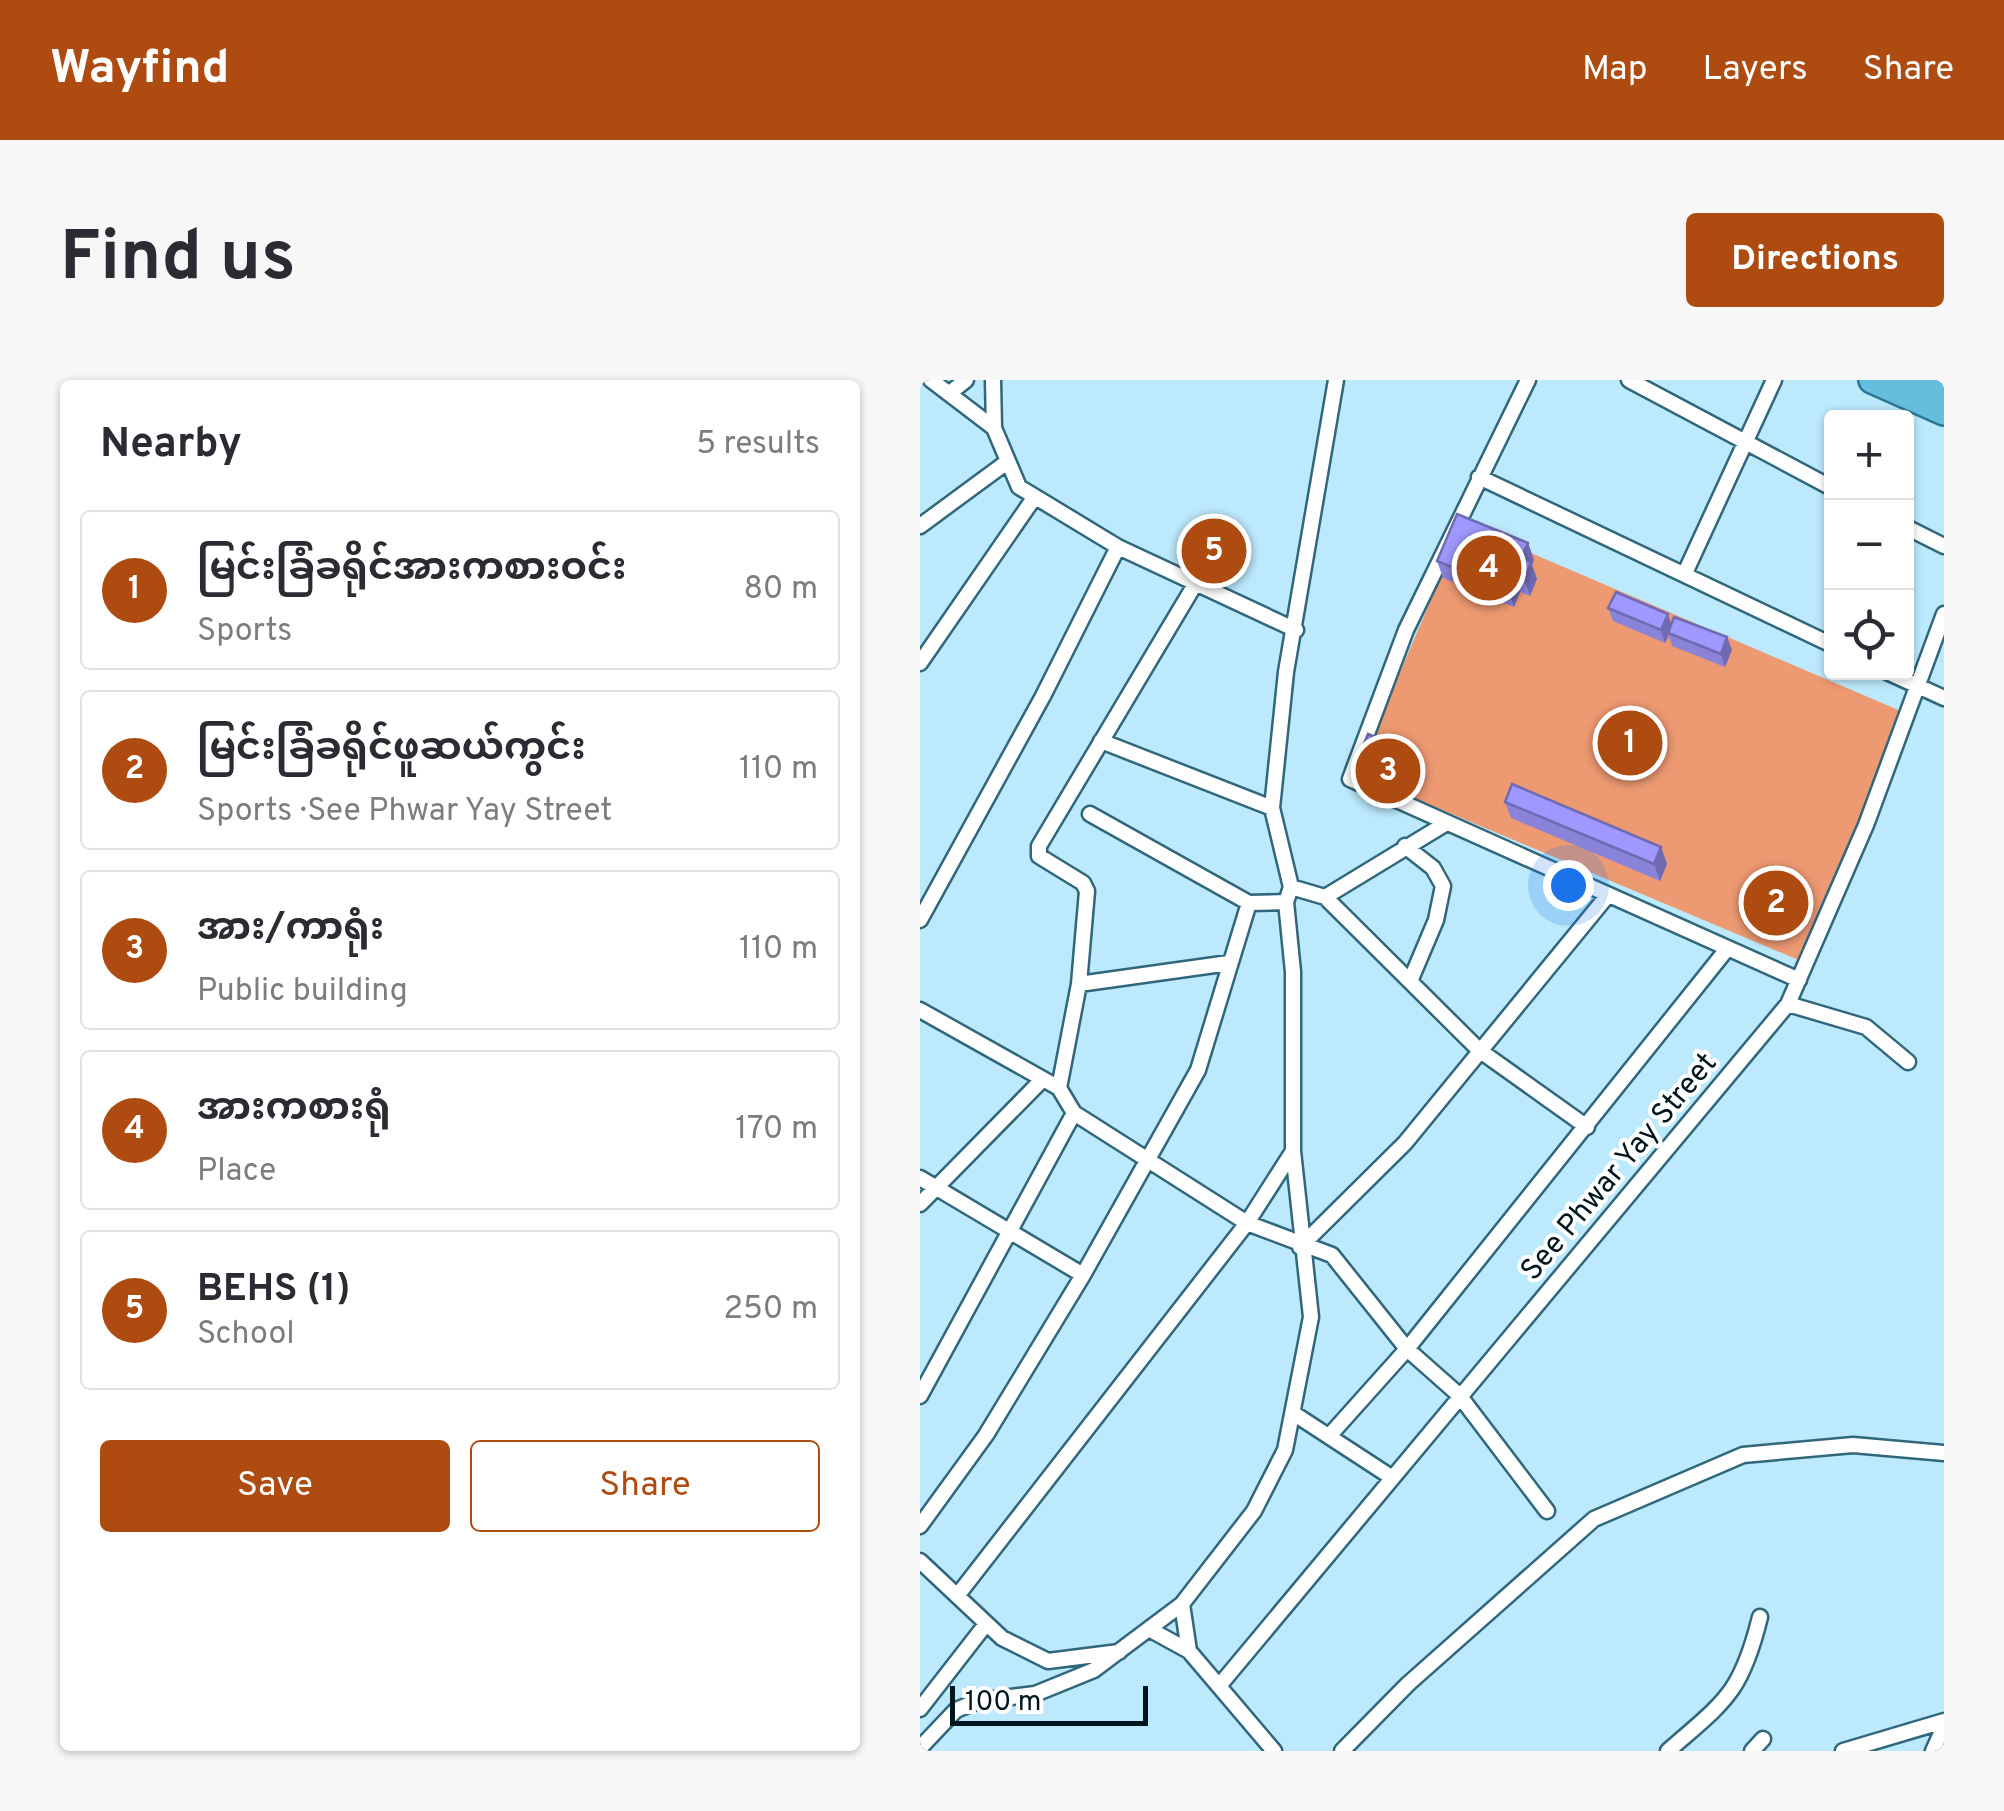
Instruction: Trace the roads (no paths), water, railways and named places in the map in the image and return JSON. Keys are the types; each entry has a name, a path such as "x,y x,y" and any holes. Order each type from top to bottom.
{"highway":[{"path":"1872,380 1944,412"},
{"path":"1910,380 1944,392"}],"street":[{"path":"932,380 994,428"},
{"path":"951,392 966,380"},
{"path":"993,380 994,428 1018,487 1118,546 1296,630"},
{"path":"922,1742 966,1704 1035,1694 1064,1684 1120,1652 1182,1604 1272,1482 1285,1450 1311,1318 1300,1246 1293,1151 1293,972 1286,902 1291,886 1272,808 1286,672 1336,380"},
{"path":"1528,380 1406,630 1350,772 1358,786 1799,980"},
{"path":"1628,380 1824,484"},
{"path":"1685,574 1774,380"},
{"path":"920,526 1006,462"},
{"path":"1479,476 1824,641"},
{"path":"920,663 1034,498"},
{"path":"1914,531 1944,546"},
{"path":"920,920 1043,696 1118,546"},
{"path":"1197,581 1039,846 1039,856 1084,883 1087,891 1079,984 1060,1088 1074,1113 1247,1223 1332,1255 1408,1349 1458,1395 1547,1511"},
{"name":"See Phwar Yay Street","path":"1220,1686 1458,1395 1788,1004 1866,826 1944,614"},
{"path":"1902,680 1944,698"},
{"path":"1101,741 1272,808"},
{"path":"1090,814 1249,903 1286,902"},
{"path":"1325,897 1445,824"},
{"path":"1405,846 1433,868 1443,886 1436,920 1411,979"},
{"path":"1291,886 1325,897 1478,1050 1587,1127"},
{"path":"1300,1246 1405,1142 1608,895"},
{"path":"920,1526 986,1434 1083,1276 1198,1070 1249,903"},
{"path":"1330,1435 1408,1349 1728,949"},
{"path":"1079,984 1229,964"},
{"path":"1788,1004 1866,1027 1908,1062"},
{"path":"920,1010 1041,1081 1060,1088"},
{"path":"920,1204 1041,1081"},
{"path":"920,1396 1074,1113"},
{"path":"957,1596 1247,1223 1293,1151"},
{"path":"920,1178 1010,1228 1083,1276"},
{"path":"1292,1413 1392,1477"},
{"path":"1342,1751 1408,1684 1594,1520 1742,1455 1854,1445 1944,1453"},
{"path":"920,1561 1002,1638 1048,1660 1120,1652"},
{"path":"1182,1604 1190,1651"},
{"path":"1668,1751 1724,1701 1747,1670 1760,1618"},
{"path":"920,1709 986,1624"},
{"path":"1149,1629 1190,1651 1274,1751"},
{"path":"1843,1751 1944,1724"},
{"path":"1933,1751 1944,1724"},
{"path":"1752,1751 1763,1739"}],"place":[{"name":"BEHS (1)","path":"1214,551"},
{"name":"အားကစားရုံ","path":"1489,568"},
{"name":"မြင်းခြံခရိုင်အားကစားဝင်း","path":"1630,743"},
{"name":"အား/ကာရုံး","path":"1388,771"},
{"name":"မြင်းခြံခရိုင်ဖူဆယ်ကွင်း","path":"1776,903"}]}
